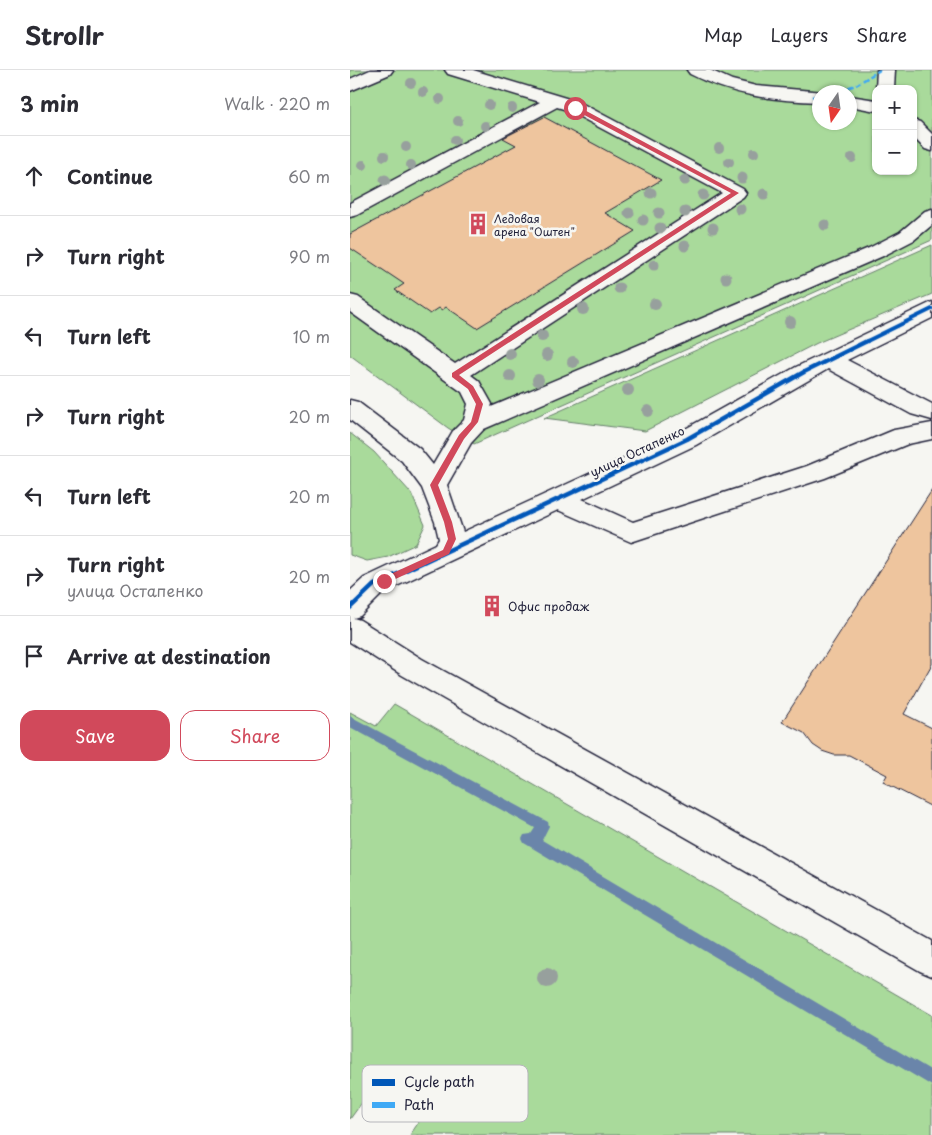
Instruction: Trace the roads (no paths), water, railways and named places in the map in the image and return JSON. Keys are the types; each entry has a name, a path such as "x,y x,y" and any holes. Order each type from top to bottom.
{"street":[{"path":"350,86 384,70"},
{"path":"454,70 573,106 736,193 455,375"},
{"path":"696,70 708,77 746,90 767,94 812,97"},
{"path":"885,85 886,70"},
{"path":"350,211 556,101"},
{"path":"857,102 872,105"},
{"path":"917,129 932,145"},
{"path":"475,422 876,252 907,236 932,216"},
{"path":"350,302 455,375 471,388 480,404 475,422 462,437 434,485"},
{"name":"улица Остапенко","path":"350,608 374,585 687,439 829,360 932,309"},
{"path":"829,360 919,408 932,412"},
{"path":"350,408 411,455 434,485 448,522 452,539 446,552"},
{"path":"558,499 631,532 816,472 903,436 932,431"},
{"path":"350,628 412,667 932,959"}],"waterway":[{"path":"350,721 543,826 534,841"},
{"path":"529,839 932,1079"}],"place":[{"name":"Ледовая арена \"Оштен\"","path":"478,224"},
{"name":"Офис продаж","path":"492,606"}]}
